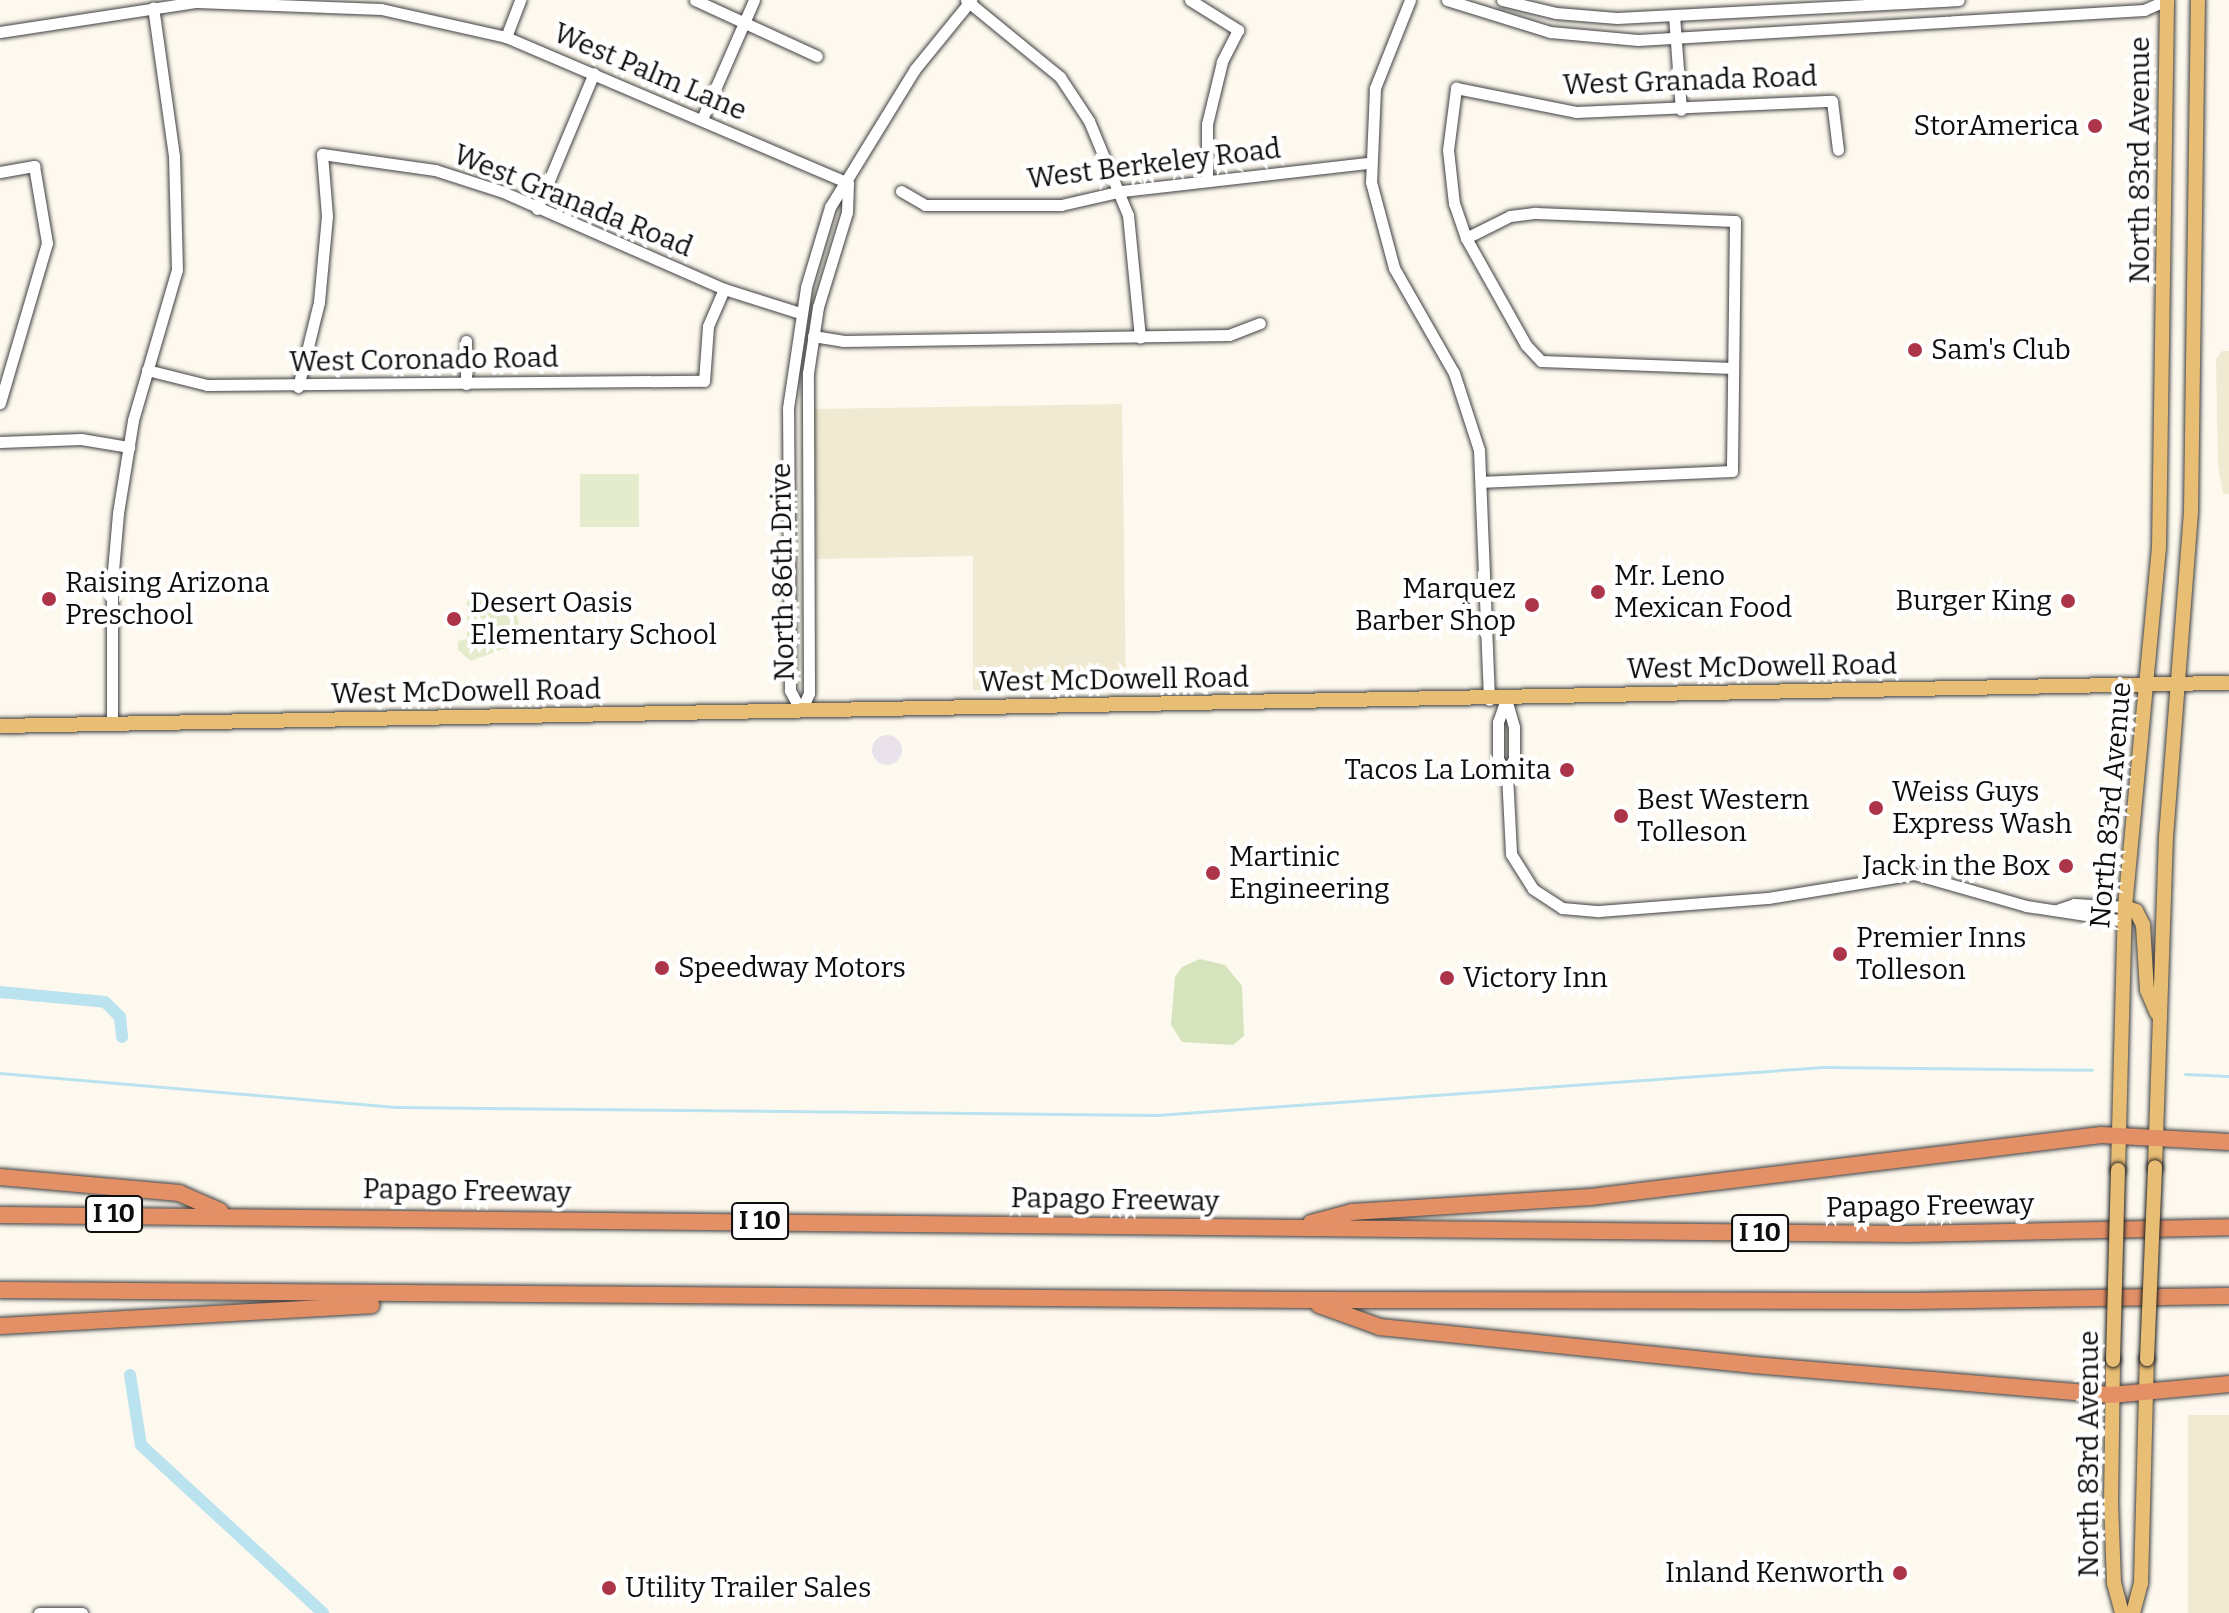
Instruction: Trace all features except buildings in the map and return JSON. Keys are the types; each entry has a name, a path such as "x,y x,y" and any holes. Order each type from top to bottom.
{"highway":[{"path":"1290,1228 1352,1212 1591,1197 2118,1135 2229,1142"},
{"path":"0,1177 179,1193 229,1214"},
{"name":"Papago Freeway","path":"0,1215 229,1214 1908,1234 2229,1227"},
{"path":"0,1290 468,1296 1306,1300 1911,1301 2229,1296"},
{"path":"0,1326 255,1314 468,1296"},
{"path":"1306,1300 1380,1327 2111,1395 2229,1384"}],"main road":[{"name":"North 83rd Avenue","path":"2122,1613 2114,1583 2111,1395 2119,1098 2125,914 2159,548 2166,0"},
{"name":"North 83rd Avenue","path":"2133,1613 2141,1583 2159,1017 2192,479 2198,0"},
{"path":"2165,245 2195,245"},
{"name":"West McDowell Road","path":"0,726 1489,700 2229,683"},
{"path":"2125,914 2136,911 2143,925 2147,990 2159,1017"}],"street":[{"path":"506,37 520,0"},
{"path":"695,0 817,56"},
{"path":"702,119 754,0"},
{"path":"1190,0 1238,30 1222,62 1207,124 1207,180"},
{"path":"1410,0 1375,88 1369,163 1376,211 1394,268 1454,373 1484,482 1489,700"},
{"path":"1447,0 1550,32 1603,39 2153,9 2166,0"},
{"path":"1502,0 1588,17 1956,0 1954,20"},
{"name":"West Palm Lane","path":"0,32 115,6 153,7 250,1 382,4 506,37 848,183"},
{"path":"969,1 1060,77 1089,121 1122,191 1136,258 1140,337"},
{"name":"North 86th Drive","path":"801,711 790,690 789,388 800,313 830,207 848,183 915,69 969,1"},
{"path":"112,725 112,567 129,447 147,370 174,286 179,228 153,7"},
{"path":"1674,15 1681,110"},
{"path":"537,209 594,73"},
{"name":"West Granada Road","path":"1466,238 1449,179 1450,115 1456,88 1576,112 1681,110 1832,101 1838,150"},
{"name":"West Granada Road","path":"298,387 319,302 327,216 322,154 435,170 537,209 724,289 800,313"},
{"name":"West Berkeley Road","path":"901,191 925,205 1061,205 1122,191 1369,163"},
{"path":"0,172 34,166 47,243 0,403"},
{"name":"North 86th Drive","path":"801,711 809,693 807,389 813,336 847,212 848,183"},
{"path":"1484,482 1732,471 1735,221 1536,213 1510,216 1466,238 1526,345 1541,361 1733,368"},
{"name":"West Coronado Road","path":"147,370 194,384 298,387 704,381 708,326 724,289"},
{"path":"813,336 843,341 1229,335 1260,323"},
{"path":"466,341 466,384"},
{"path":"789,388 807,389"},
{"path":"0,442 81,439 129,447"},
{"path":"1506,699 1514,727 1514,758 1507,774 1511,854 1521,875 1543,899 1562,908 1599,911 1795,895 1914,874 2057,910 2074,904 2125,914"},
{"path":"39,1613 82,1613"}],"shaded area":[{"path":"2222,351 2229,351 2229,494 2223,494 2218,466 2216,359"},
{"path":"1122,404 1126,690 973,690 973,556 816,559 814,409"},
{"path":"887,735 898,739 902,750 898,761 887,765 876,761 872,750 876,739"},
{"path":"2188,1415 2229,1415 2229,1613 2188,1613"}],"green space":[{"path":"580,474 639,474 639,527 580,527"},
{"path":"495,594 515,606 521,633 516,644 471,661 458,650 458,641 467,639 467,601"},
{"path":"1200,959 1225,965 1242,986 1244,1036 1233,1045 1182,1042 1171,1025 1175,977 1182,967"}],"waterway":[{"path":"0,992 105,1002 120,1017 122,1037"},
{"path":"0,1073 396,1107 1157,1115 1823,1067 2092,1070"},
{"path":"2185,1074 2229,1076"},
{"path":"130,1375 141,1445 323,1613"}],"place":[{"name":"StorAmerica","path":"2095,126"},
{"name":"Sam's Club","path":"1915,350"},
{"name":"Mr. Leno Mexican Food","path":"1598,592"},
{"name":"Raising Arizona Preschool","path":"49,599"},
{"name":"Burger King","path":"2068,601"},
{"name":"Marquez Barber Shop","path":"1532,605"},
{"name":"Desert Oasis Elementary School","path":"454,619"},
{"name":"Tacos La Lomita","path":"1567,770"},
{"name":"Weiss Guys Express Wash","path":"1876,808"},
{"name":"Best Western Tolleson","path":"1621,816"},
{"name":"Jack in the Box","path":"2066,866"},
{"name":"Martinic Engineering","path":"1213,873"},
{"name":"Premier Inns Tolleson","path":"1840,954"},
{"name":"Speedway Motors","path":"662,968"},
{"name":"Victory Inn","path":"1447,978"},
{"name":"Inland Kenworth","path":"1900,1573"},
{"name":"Utility Trailer Sales","path":"609,1588"}]}
